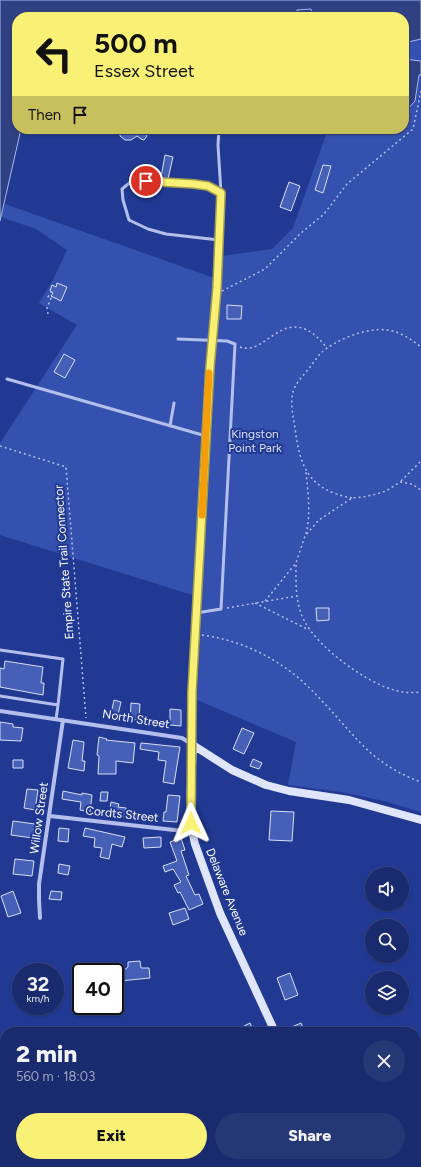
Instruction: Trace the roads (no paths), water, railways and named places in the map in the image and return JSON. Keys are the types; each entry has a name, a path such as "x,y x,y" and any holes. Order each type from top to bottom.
{"street":[{"name":"Delaware Avenue","path":"219,253 206,436 192,692 192,832 220,913 273,1027"},
{"name":"North Street","path":"0,711 182,738 232,770 266,785 289,791 349,800 421,820"},
{"name":"Willow Street","path":"40,918 40,884 63,720"},
{"name":"Cordts Street","path":"50,816 192,832"}],"lane":[{"name":"Delaware Avenue","path":"219,134 221,193 219,253"},
{"path":"219,240 166,234 148,229 129,220 123,200 122,189 133,180 208,186 221,193"},
{"path":"178,339 227,341 235,344 221,609 196,613"},
{"path":"7,379 206,436"},
{"path":"170,426 174,403"},
{"path":"0,650 63,659 56,719"},
{"path":"0,696 58,705"}],"park label":[{"name":"Kingston Point Park","path":"255,441"}]}
